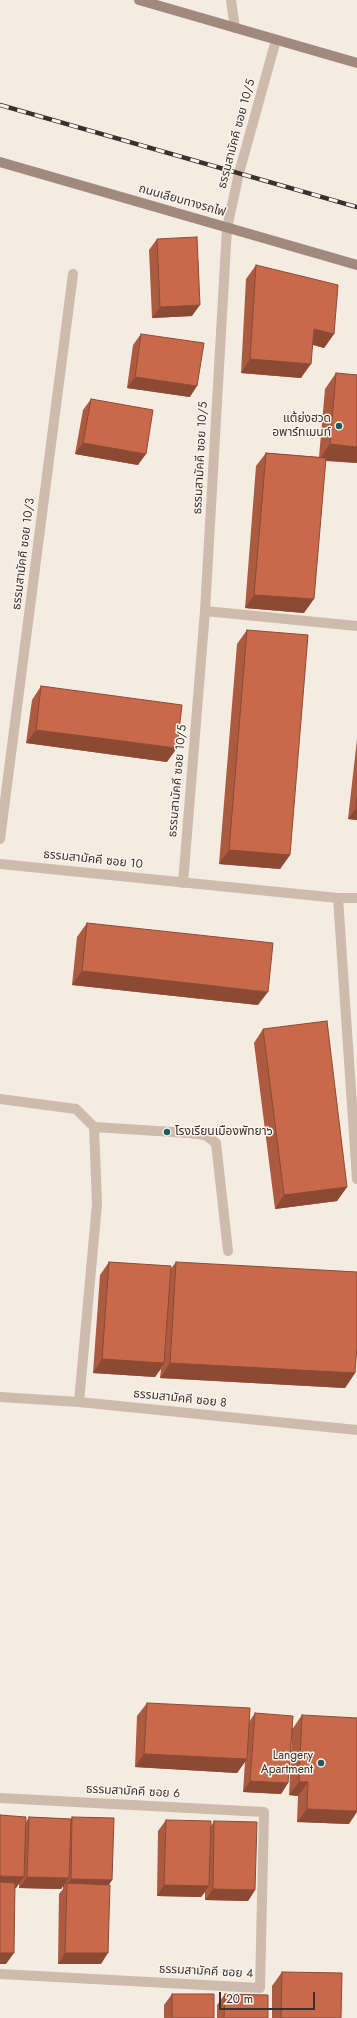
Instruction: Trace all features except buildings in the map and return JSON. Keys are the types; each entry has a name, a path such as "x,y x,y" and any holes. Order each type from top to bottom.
{"street":[{"path":"139,0 357,63"},
{"path":"232,0 235,28"},
{"name":"ธรรมสามัคคี ซอย 10/5","path":"183,883 205,611 227,228 239,173 276,40"},
{"name":"ถนนเลียบทางรถไฟ","path":"0,162 357,265"},
{"name":"ธรรมสามัคคี ซอย 10/3","path":"0,838 73,274"},
{"path":"205,611 357,626"},
{"name":"ธรรมสามัคคี ซอย 10","path":"0,864 338,898 357,898"},
{"path":"338,898 357,1179"},
{"path":"0,1099 76,1109 94,1127 205,1135 216,1143 228,1251"},
{"path":"79,1402 97,1204 94,1127"},
{"name":"ธรรมสามัคคี ซอย 8","path":"0,1396 79,1402 357,1430"},
{"name":"ธรรมสามัคคี ซอย 6","path":"0,1798 264,1812"},
{"name":"ธรรมสามัคคี ซอย 4","path":"0,1974 260,1988 264,1812"}],"railway":[{"path":"0,105 357,207"}],"place":[{"name":"แต้ย่งฮวด อพาร์ทเมนท์","path":"339,426"},
{"name":"โรงเรียนเมืองพัทยา๖","path":"167,1132"},
{"name":"Langery Apartment","path":"321,1763"}]}
